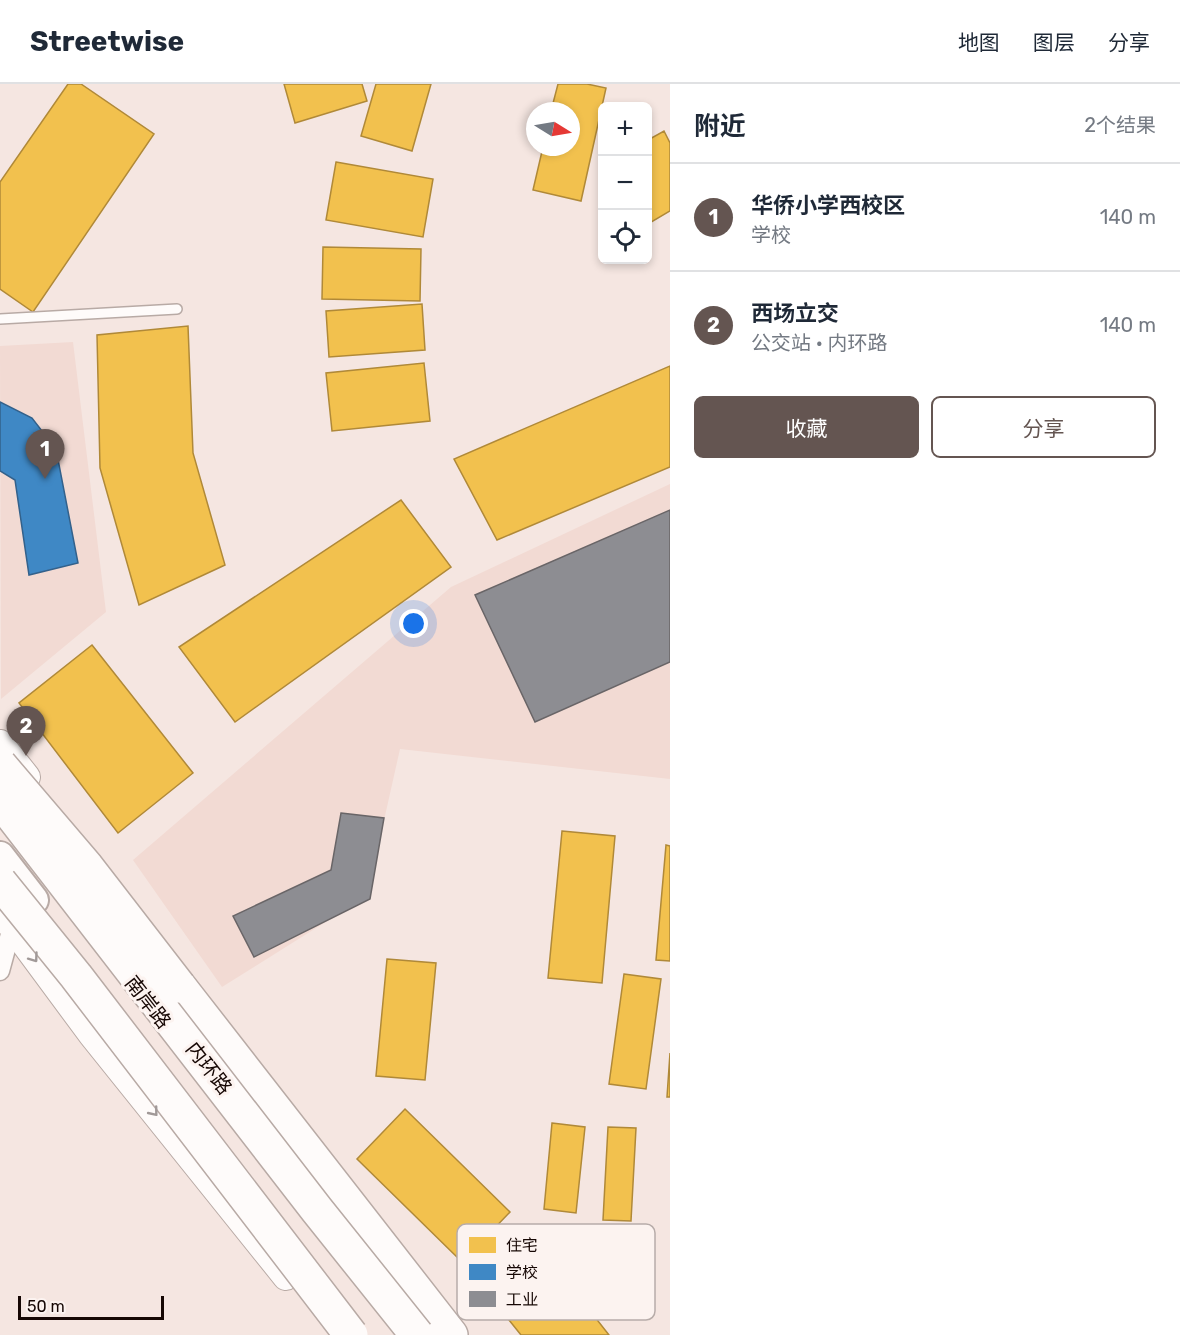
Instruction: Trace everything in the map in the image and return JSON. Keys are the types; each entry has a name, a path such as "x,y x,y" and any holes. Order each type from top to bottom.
{"highway":[{"path":"0,765 119,908 451,1335"},
{"name":"内环路","path":"0,800 317,1210 417,1335"},
{"path":"0,882 339,1330"}],"main road":[{"path":"0,743 468,1335"},
{"path":"0,800 62,822"},
{"name":"南岸路","path":"0,813 404,1335"},
{"name":"南岸路","path":"0,856 312,1260 366,1335"},
{"path":"6,919 91,1034 261,1245 339,1330"},
{"path":"261,1245 312,1260"}],"street":[{"path":"0,971 6,919"},
{"path":"140,920 155,980"},
{"path":"109,953 155,980 329,1206 434,1335"}],"lane":[{"path":"0,319 177,309"}],"shaded area":[{"path":"73,342 106,612 1,699 0,346"},
{"path":"670,484 670,779 400,749 367,896 222,987 133,860 451,587"}],"building: 住宅":[{"path":"68,84 81,84 154,134 33,312 0,289 0,182"},
{"path":"284,84 362,84 367,101 295,123"},
{"path":"376,84 431,84 412,151 361,136"},
{"path":"558,84 587,84 606,88 603,102 598,102 598,124 581,201 533,190 541,156 580,156 580,102 553,102"},
{"path":"664,131 670,143 670,211 652,222 652,156 652,138"},
{"path":"336,162 433,179 423,237 326,220"},
{"path":"323,247 421,249 420,301 322,299"},
{"path":"422,304 425,350 329,357 326,311"},
{"path":"188,326 193,453 225,565 139,605 100,468 97,335"},
{"path":"424,363 430,421 332,431 326,373"},
{"path":"670,366 670,467 497,540 454,459"},
{"path":"401,500 451,567 235,722 179,647"},
{"path":"92,645 193,773 118,833 19,703"},
{"path":"562,831 615,836 602,983 548,978"},
{"path":"666,845 670,846 670,961 656,960"},
{"path":"387,959 436,963 425,1080 376,1076"},
{"path":"624,974 661,979 646,1089 609,1084"},
{"path":"670,1053 670,1097 667,1097"},
{"path":"405,1109 510,1212 498,1224 457,1224 457,1257 357,1159"},
{"path":"552,1123 585,1127 576,1213 544,1209"},
{"path":"608,1127 636,1128 631,1221 603,1220"},
{"path":"509,1320 597,1320 609,1335 521,1335"}],"building: 学校":[{"path":"0,402 32,418 56,449 78,563 29,575 15,480 0,471"}],"building: 工业":[{"path":"670,510 670,662 535,722 475,595"},
{"path":"341,813 384,818 370,899 254,957 233,916 331,870"}],"place":[{"name":"华侨小学西校区","path":"45,479"},
{"name":"西场立交","path":"26,756"}]}
